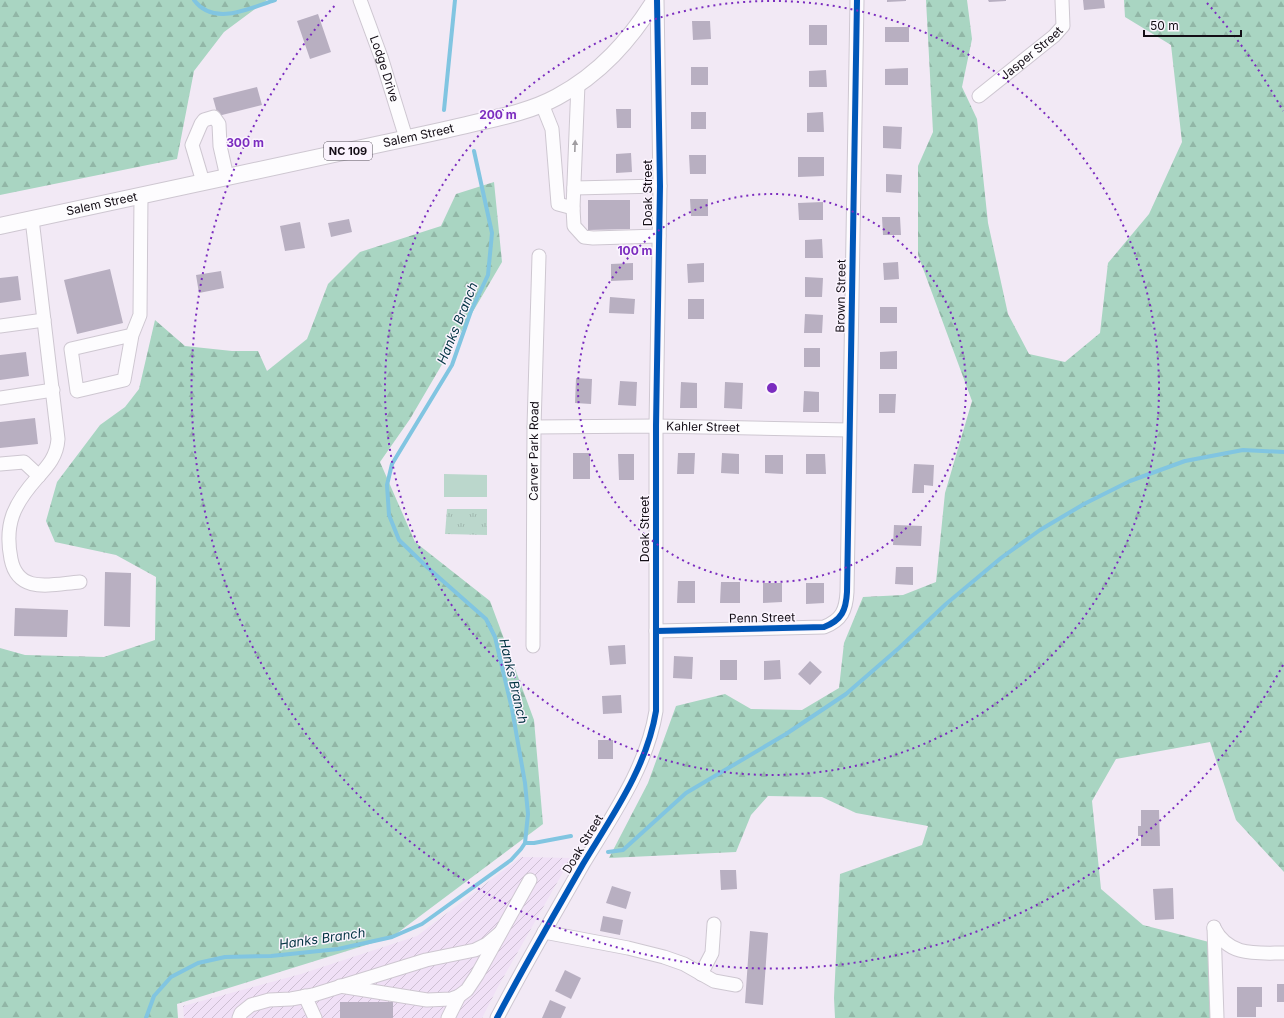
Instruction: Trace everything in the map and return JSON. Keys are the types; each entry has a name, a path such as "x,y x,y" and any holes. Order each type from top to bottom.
{"main road":[{"name":"Salem Street","path":"0,226 513,114 557,97 578,84 612,57 638,27 656,0"}],"street":[{"name":"Lodge Drive","path":"360,0 381,57 406,138"},
{"name":"Doak Street","path":"497,1018 544,932 623,798 647,748 653,729 656,711 658,675 656,631 656,426 660,186 656,0"},
{"name":"Brown Street","path":"847,592 857,0"},
{"name":"Jasper Street","path":"979,96 1054,36 1063,26 1062,0"},
{"path":"578,84 573,208 574,226 584,237 659,236"},
{"path":"542,104 552,130 555,193 558,204 573,208"},
{"path":"203,182 192,145 204,120 214,117 218,124 220,146 227,177"},
{"path":"574,187 660,186"},
{"path":"132,335 71,349 77,391 124,380 132,335 140,316 141,196"},
{"path":"32,219 58,439 57,450 51,462 15,508 9,528 9,546 13,567 20,578 28,583 40,585 80,582"},
{"name":"Carver Park Road","path":"533,646 534,427 539,256"},
{"path":"0,326 44,320"},
{"path":"0,398 53,390"},
{"name":"Kahler Street","path":"534,427 656,426 849,430"},
{"path":"0,464 24,462 39,476"},
{"name":"Penn Street","path":"656,631 824,627 839,619 844,612 847,592"},
{"path":"338,986 427,1000 440,1001 459,996 467,990 477,975 530,880"},
{"path":"701,974 712,953 714,924"},
{"path":"1217,1018 1214,927 1218,936 1233,949 1243,952 1284,953"},
{"path":"544,932 628,948 684,964 714,980 736,985"},
{"path":"239,1018 241,1013 251,1005 269,1000 305,996 397,970 426,960 475,950 487,944 500,933"},
{"path":"305,996 315,1018"},
{"path":"448,1018 459,996"}],"shaded area":[{"path":"521,857 571,858 482,1018 184,1018 183,1006 301,974 417,936"}],"green space":[{"path":"0,0 267,0 224,32 194,71 177,159 0,195"},
{"path":"926,0 967,0 972,39 962,87 977,119 988,223 1008,314 1029,354 1065,362 1100,333 1108,263 1149,214 1182,142 1171,45 1125,17 1124,0 1284,0 1284,872 1236,820 1210,742 1116,759 1092,801 1101,889 1143,925 1209,942 1210,1018 835,1018 834,998 840,874 922,845 928,826 856,813 822,797 768,796 751,815 736,852 609,858 648,783 676,706 725,694 751,709 802,710 839,688 844,643 863,597 903,595 936,582 945,493 972,401 918,255 918,166 933,132"},
{"path":"494,182 502,262 410,419 380,462 415,542 490,601 534,720 543,824 392,937 177,1004 178,1018 0,1018 0,648 25,655 104,657 155,640 156,577 116,555 55,542 46,521 57,482 100,425 125,407 139,389 155,320 185,346 232,351 258,351 267,371 307,339 328,284 360,252 441,226 456,194"},
{"path":"444,474 487,475 487,497 444,497"},
{"path":"447,509 487,509 487,535 445,534"}],"building":[{"path":"887,0 906,0 906,1 887,2"},
{"path":"988,0 1006,0 1006,1 989,2"},
{"path":"1083,0 1104,0 1105,8 1084,10"},
{"path":"318,14 331,52 310,59 297,21"},
{"path":"692,21 710,21 711,39 693,40"},
{"path":"809,25 827,25 827,45 809,45"},
{"path":"885,27 909,27 909,42 885,42"},
{"path":"691,67 708,67 708,85 691,85"},
{"path":"908,68 908,85 885,85 885,69"},
{"path":"826,70 827,87 809,87 809,71"},
{"path":"257,87 262,105 218,116 213,98"},
{"path":"616,109 631,109 631,128 617,128"},
{"path":"691,112 706,112 706,129 691,129"},
{"path":"823,112 824,132 807,132 807,113"},
{"path":"883,126 902,127 901,149 883,148"},
{"path":"631,153 632,172 616,173 616,154"},
{"path":"689,155 706,155 706,174 690,174"},
{"path":"798,157 824,157 824,176 798,177"},
{"path":"886,174 902,175 901,193 886,192"},
{"path":"690,199 708,199 708,216 691,216"},
{"path":"588,200 630,200 630,229 588,230"},
{"path":"823,202 823,220 799,220 798,203"},
{"path":"882,217 900,217 901,235 883,235"},
{"path":"349,219 352,232 331,237 328,223"},
{"path":"300,222 305,248 285,251 280,226"},
{"path":"822,239 823,258 805,258 805,240"},
{"path":"898,262 899,279 884,280 883,263"},
{"path":"633,263 633,280 611,281 611,264"},
{"path":"704,263 704,282 688,283 687,264"},
{"path":"110,269 123,323 77,334 64,280"},
{"path":"221,271 224,288 199,293 196,275"},
{"path":"18,276 21,300 0,303 0,278"},
{"path":"805,277 823,278 822,297 805,297"},
{"path":"610,297 635,299 634,314 609,313"},
{"path":"688,299 704,299 704,319 688,319"},
{"path":"880,307 897,307 897,323 880,323"},
{"path":"805,314 823,315 822,333 804,333"},
{"path":"804,348 820,348 820,367 804,367"},
{"path":"897,351 897,369 880,369 880,352"},
{"path":"26,352 29,376 0,380 0,355"},
{"path":"576,378 592,379 591,404 575,403"},
{"path":"620,381 637,382 636,406 618,405"},
{"path":"681,382 697,383 697,408 680,408"},
{"path":"725,382 743,383 742,409 724,408"},
{"path":"804,391 819,392 819,412 803,412"},
{"path":"879,394 896,394 895,413 879,413"},
{"path":"35,418 38,444 0,448 0,422"},
{"path":"573,453 590,453 590,479 573,479"},
{"path":"678,453 695,453 694,474 677,474"},
{"path":"722,453 739,454 739,474 721,473"},
{"path":"618,454 634,454 634,480 619,480"},
{"path":"806,454 825,454 826,474 806,474"},
{"path":"765,455 783,455 783,474 765,473"},
{"path":"914,464 934,465 933,486 924,485 924,493 912,493"},
{"path":"894,525 922,526 921,546 893,545"},
{"path":"896,567 913,567 913,585 895,584"},
{"path":"105,572 131,573 130,627 104,626"},
{"path":"678,581 695,581 695,603 677,603"},
{"path":"721,582 740,582 740,603 720,603"},
{"path":"763,583 782,583 782,602 763,603"},
{"path":"806,583 824,583 824,603 806,604"},
{"path":"15,608 68,610 67,637 14,636"},
{"path":"625,645 626,664 610,665 608,646"},
{"path":"674,656 693,657 692,679 673,678"},
{"path":"720,660 737,660 737,680 720,680"},
{"path":"780,660 781,679 764,680 764,661"},
{"path":"810,661 822,672 810,685 798,674"},
{"path":"621,695 622,713 603,714 602,696"},
{"path":"598,740 613,740 613,759 598,759"},
{"path":"1141,810 1159,810 1160,846 1141,846 1141,836 1138,836 1138,826 1141,826"},
{"path":"720,870 736,870 737,889 721,890"},
{"path":"612,886 631,892 626,909 606,903"},
{"path":"1173,888 1174,919 1155,920 1153,889"},
{"path":"603,916 623,920 620,935 600,931"},
{"path":"750,931 768,933 763,1005 745,1003"},
{"path":"565,970 581,978 571,999 555,991"},
{"path":"1277,984 1284,984 1284,1002 1277,1002"},
{"path":"1237,987 1262,987 1262,1007 1256,1007 1256,1017 1237,1017"},
{"path":"550,1000 566,1007 561,1018 542,1018"},
{"path":"340,1002 393,1002 393,1018 340,1018"}],"waterway":[{"name":"Hanks Branch","path":"194,0 202,8 212,13 222,14 244,11 275,0"},
{"name":"Hanks Branch","path":"444,110 455,0"},
{"name":"Hanks Branch","path":"146,1018 154,996 171,977 198,963 225,957 271,956 338,949 392,937 422,924 511,860 525,843 528,814 525,783 512,709 495,637 486,619 399,540 389,515 387,485 392,464 452,365 471,311 488,275 492,233 474,151"},
{"path":"608,852 623,850 686,793 786,734 846,694 899,648 946,604 1001,558 1040,530 1084,504 1130,481 1185,461 1243,450 1284,452"},
{"path":"525,843 534,843 571,836"}],"cycle path":[{"path":"497,1018 550,921 637,771 645,752 656,711 656,426 660,186 657,0"},
{"path":"656,631 824,627 839,618 846,604 857,0"}]}
